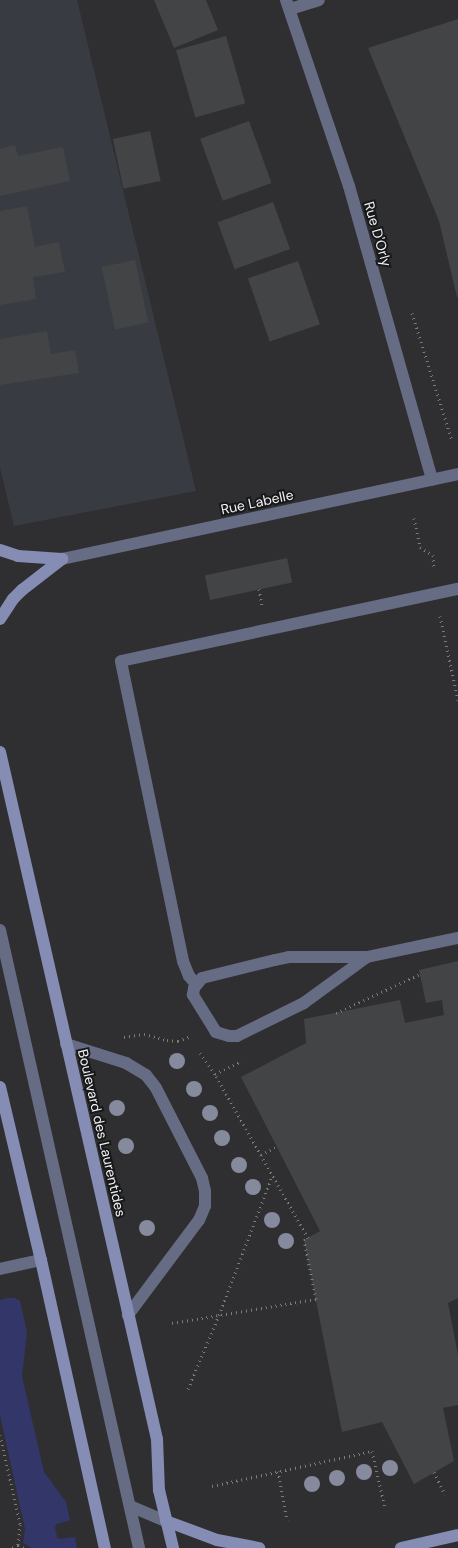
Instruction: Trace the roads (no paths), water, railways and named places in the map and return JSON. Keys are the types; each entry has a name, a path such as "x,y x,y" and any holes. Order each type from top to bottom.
{"main road":[{"path":"0,550 18,556 62,559"},
{"path":"0,619 13,599 62,559"},
{"name":"Boulevard des Laurentides","path":"0,752 157,1440 159,1490 173,1548"},
{"path":"0,1087 4,1125 41,1260 105,1548"},
{"path":"166,1522 216,1540 259,1548"},
{"path":"401,1548 458,1535"}],"street":[{"path":"288,4 319,0"},
{"name":"Rue D'Orly","path":"288,4 349,186 432,479"},
{"name":"Rue Labelle","path":"62,559 458,474"},
{"path":"196,984 189,976 183,961 121,661 458,589"},
{"path":"0,930 139,1548"},
{"path":"367,958 304,1002 237,1036 221,1034 211,1026 193,994 196,984 209,975 289,957 367,958 458,938"},
{"path":"66,1044 126,1064 146,1075 160,1096 202,1178 205,1190 205,1206 199,1220 128,1314"},
{"path":"0,1269 41,1260"},
{"path":"130,1506 166,1522"}]}
